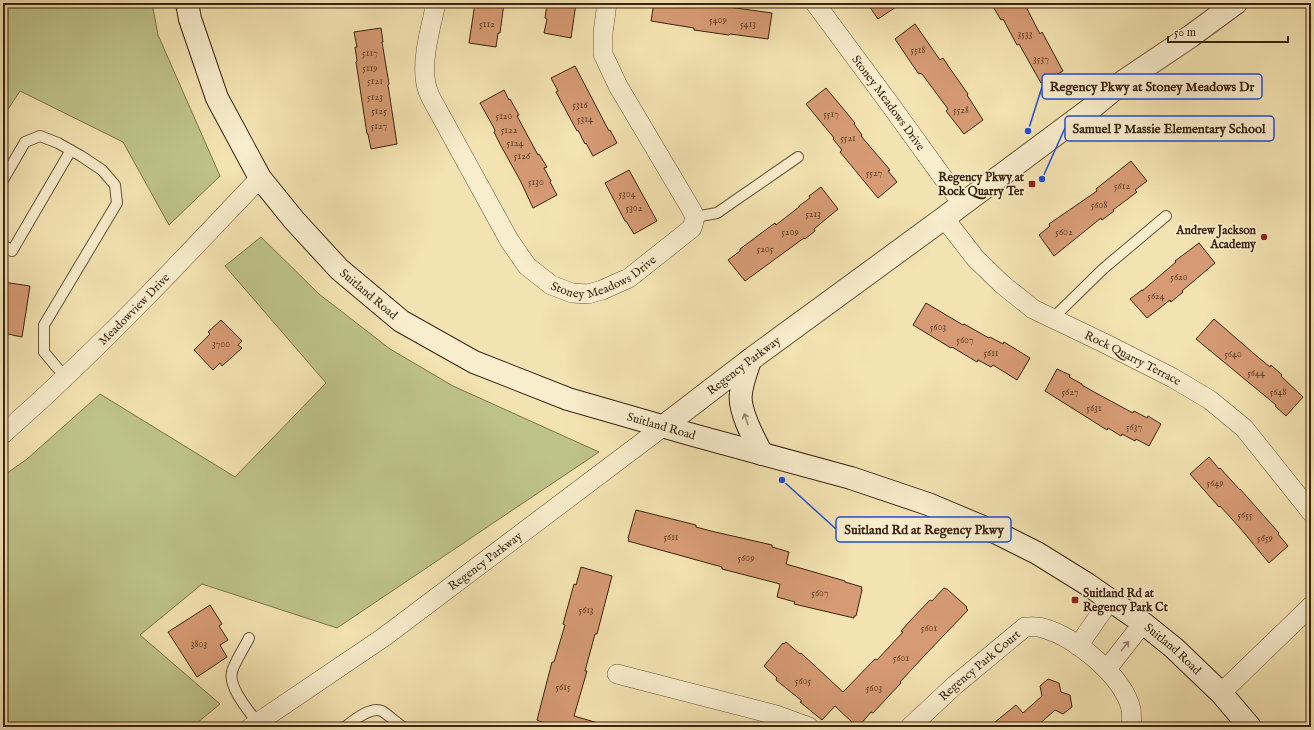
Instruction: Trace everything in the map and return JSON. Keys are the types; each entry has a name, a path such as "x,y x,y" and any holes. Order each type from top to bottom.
{"main road":[{"name":"Suitland Road","path":"187,3 190,19 217,98 260,178 294,220 340,269 400,322 481,365 568,399 851,478 935,506 997,533 1037,553 1087,584 1143,623 1174,648 1221,693 1250,727"},
{"name":"Regency Parkway","path":"664,426 750,360 1094,106 1124,81 1192,36 1236,3"},
{"path":"750,360 740,394 743,411 762,454"}],"street":[{"name":"Stoney Meadows Drive","path":"436,3 425,57 424,73 426,85 431,98 509,240 527,266 551,284 572,292 588,294 602,290 629,278 692,228 695,217"},
{"path":"607,3 603,33 603,54 618,86 692,208 695,217"},
{"name":"Stoney Meadows Drive","path":"815,3 962,204"},
{"name":"Meadowview Drive","path":"3,434 65,377 148,296 260,178"},
{"name":"Rock Quarry Terrace","path":"944,218 976,259 1003,285 1033,308 1166,375 1210,400 1244,428 1311,512"},
{"name":"Regency Parkway","path":"254,725 384,637 664,426"},
{"path":"1078,646 1110,600"},
{"path":"1221,693 1311,606"},
{"path":"1107,669 1143,623"},
{"name":"Regency Park Court","path":"910,727 955,685 1025,627 1042,627 1057,633 1092,656 1107,669 1122,688 1131,709 1132,727"},
{"path":"617,674 776,715 809,727"}],"lane":[{"path":"3,180 26,142 40,136 58,142 72,150 102,170 115,185 117,202 44,325 44,352 65,377"},
{"path":"3,245 12,251 72,150"},
{"path":"695,217 717,213 798,158"},
{"path":"1053,318 1103,269 1166,216"},
{"path":"249,638 232,673 233,684 254,725"},
{"path":"345,727 369,712 377,709 384,712 403,727"}],"green space":[{"path":"3,3 152,3 158,35 220,176 169,225 123,142 20,91 3,117"},
{"path":"261,237 319,294 390,349 453,386 599,452 337,628 202,584 140,635 220,704 192,727 3,727 3,476 27,459 100,394 235,477 326,383 225,266"}],"building":[{"path":"475,3 504,3 500,33 498,33 496,47 469,43"},
{"path":"576,3 571,38 544,33 547,19 545,18 547,4"},
{"path":"654,3 699,3 772,13 768,39 694,30 694,28 651,21"},
{"path":"867,3 902,3 878,19"},
{"path":"991,3 1024,3 1040,34 1042,32 1063,71 1041,83 1019,44 1017,45 1003,19 1001,20"},
{"path":"915,24 940,60 943,58 968,94 967,95 983,120 964,134 946,111 948,109 922,74 918,73 895,39"},
{"path":"381,28 397,144 371,149 367,134 356,62 355,47 357,47 354,32"},
{"path":"575,66 609,131 610,130 617,143 593,156 578,130 577,131 556,92 558,91 551,78"},
{"path":"826,88 855,123 854,124 862,135 861,136 890,170 888,171 897,182 878,198 840,152 842,150 833,139 834,138 806,104"},
{"path":"504,90 519,115 517,116 538,155 539,154 547,167 544,168 557,195 533,208 494,132 494,128 480,103"},
{"path":"1131,161 1147,181 1135,190 1137,192 1113,210 1114,211 1102,220 1101,218 1054,256 1039,235 1050,226 1049,224 1097,191 1096,189"},
{"path":"629,170 657,221 634,234 625,221 605,183"},
{"path":"821,187 838,209 814,229 815,231 805,239 804,238 745,281 728,260 740,251 740,249 775,223 776,225 799,207 810,198 809,196"},
{"path":"1199,243 1215,263 1171,302 1170,300 1147,318 1130,299 1142,291 1176,262 1175,261"},
{"path":"3,282 30,286 22,337 3,333"},
{"path":"926,303 963,325 964,324 1003,344 1004,342 1030,358 1017,380 993,365 991,367 978,360 977,362 913,325"},
{"path":"1214,319 1270,367 1271,365 1303,397 1286,416 1275,406 1276,405 1196,339"},
{"path":"221,320 242,341 238,345 242,348 222,366 220,363 213,370 194,350 210,334 208,332"},
{"path":"1057,369 1070,375 1069,377 1094,392 1133,413 1134,411 1147,418 1148,416 1161,424 1149,446 1122,434 1121,436 1108,428 1107,430 1045,391"},
{"path":"1209,457 1240,489 1279,533 1278,534 1288,546 1269,563 1240,528 1190,474"},
{"path":"636,510 696,525 696,527 711,531 772,545 772,547 789,552 786,564 862,587 856,616 854,616 854,618 794,604 795,602 777,597 780,584 722,569 722,567 628,541"},
{"path":"581,567 612,576 597,634 595,634 585,671 587,671 574,716 598,723 598,727 553,727 537,720 552,662 554,662 565,625 563,624 574,584 576,585"},
{"path":"944,588 967,607 966,608 968,610 873,713 871,712 859,726 857,724 856,726 835,706 822,720 800,702 802,701 776,680 777,678 764,666 783,643 784,644 786,642 800,654 801,653 843,692 875,659 877,660 903,632 901,631 909,622"},
{"path":"210,605 222,624 219,626 228,640 220,645 227,657 197,677 168,632"},
{"path":"1048,679 1059,683 1061,692 1070,695 1072,707 1063,714 1055,710 1036,727 989,727 1016,705 1023,713 1042,696 1040,686"}],"place":[{"name":"Regency Pkwy at Stoney Meadows Dr","path":"1028,131"},
{"name":"Samuel P Massie Elementary School","path":"1042,179"},
{"name":"Regency Pkwy at Rock Quarry Ter","path":"1032,184"},
{"name":"Andrew Jackson Academy","path":"1264,237"},
{"name":"Suitland Rd at Regency Pkwy","path":"782,480"},
{"name":"Suitland Rd at Regency Park Ct","path":"1075,600"}]}
